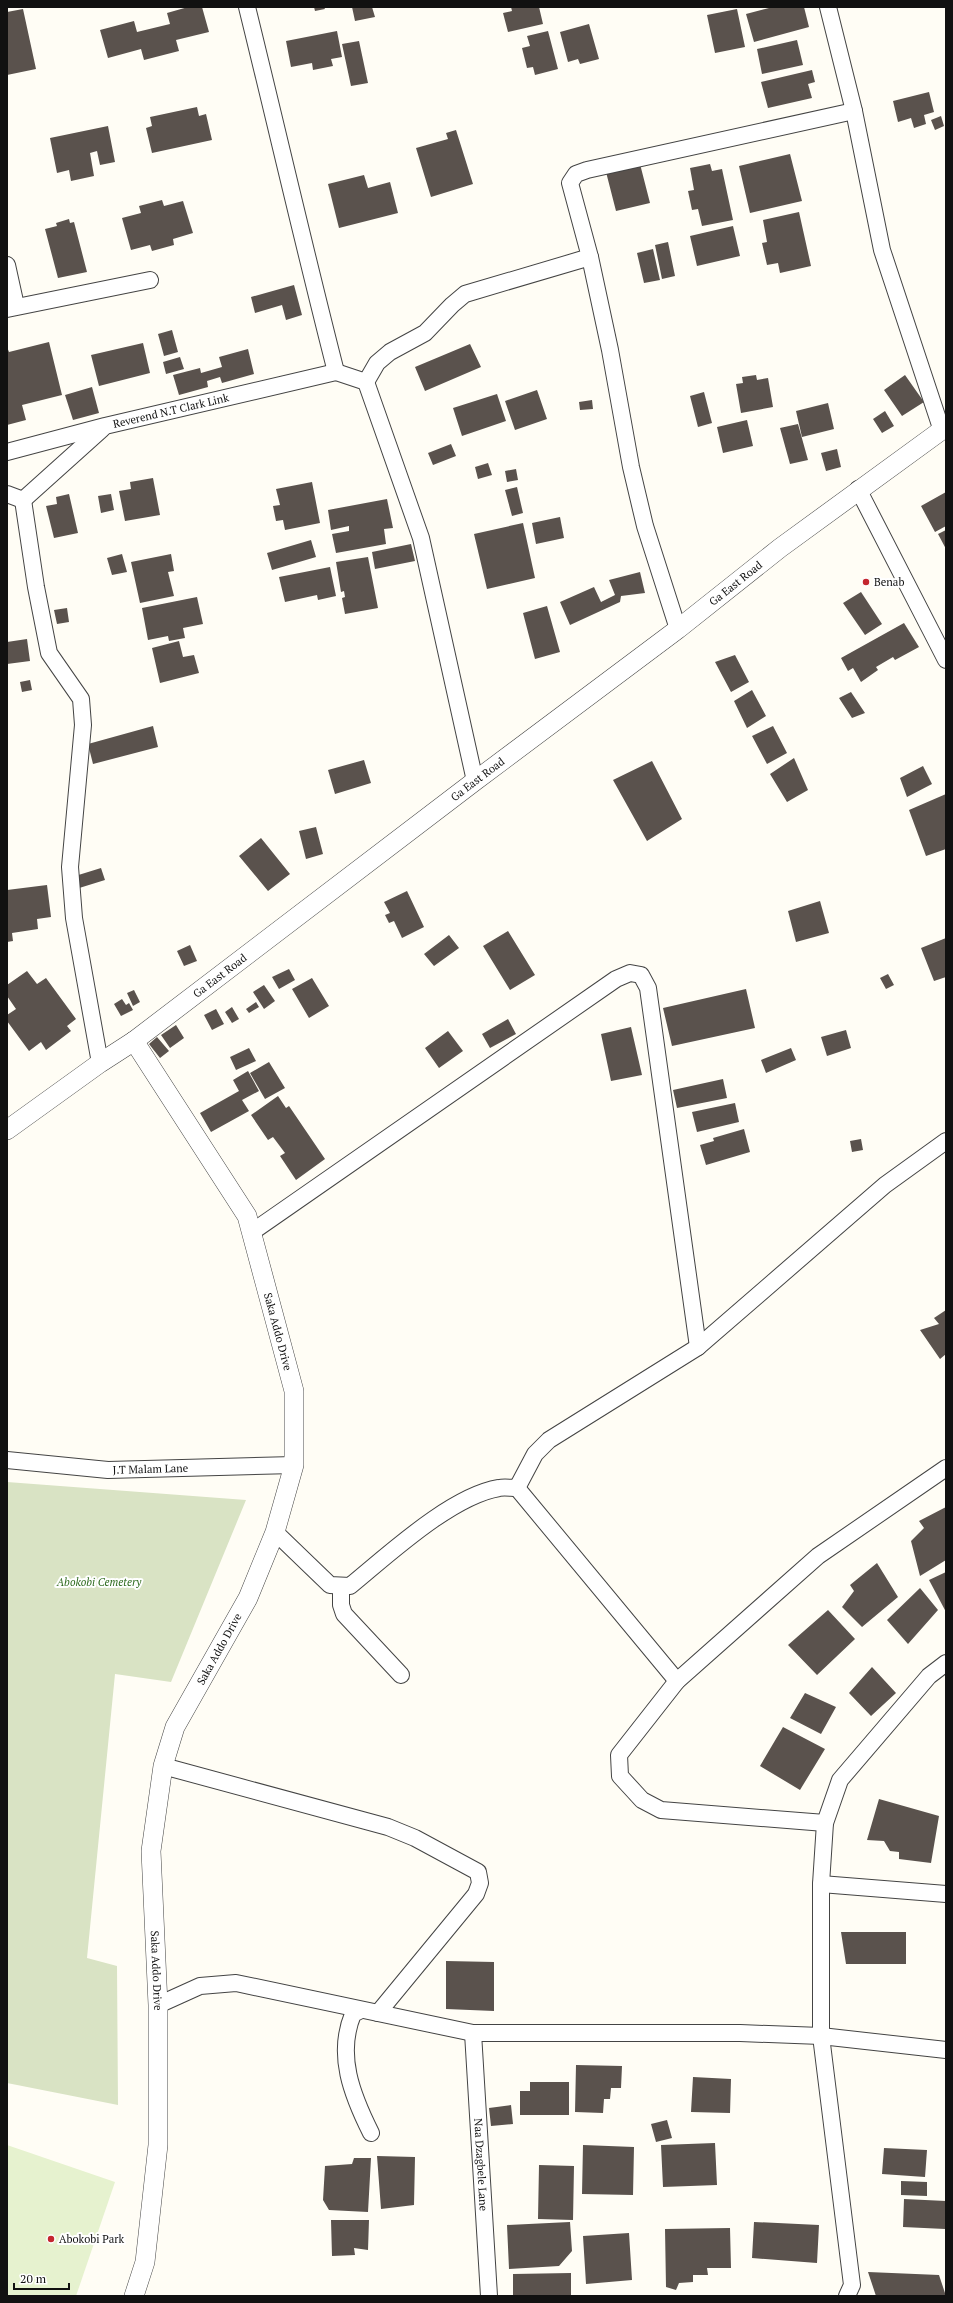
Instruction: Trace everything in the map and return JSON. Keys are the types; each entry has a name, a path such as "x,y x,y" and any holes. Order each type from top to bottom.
{"street":[{"path":"247,7 282,146 293,204 336,372 366,382"},
{"path":"828,7 854,111 882,250 944,429"},
{"path":"678,629 645,526 631,467 610,350 590,257 570,183 576,174 586,170 854,111"},
{"path":"475,781 421,538 366,382 377,363 390,352 425,333 465,294 590,257"},
{"path":"7,265 12,307 150,280"},
{"name":"Reverend N.T Clark Link","path":"7,452 105,426 336,372"},
{"path":"23,500 105,426"},
{"name":"Ga East Road","path":"7,1130 100,1063 134,1041 475,781 678,629 780,548 944,429"},
{"path":"858,490 946,660"},
{"path":"7,494 23,500"},
{"path":"23,500 36,587 49,652 81,699 83,725 70,867 74,918 100,1063"},
{"path":"252,1232 616,979 630,972 641,975 648,988 698,1347"},
{"name":"Saka Addo Drive","path":"134,1041 247,1216 294,1391 294,1465 275,1532 248,1598 175,1727 163,1766 151,1851 158,2005 158,2145 145,2262 134,2296"},
{"path":"517,1488 534,1454 549,1440 698,1347 885,1185 946,1141"},
{"name":"J.T Malam Lane","path":"7,1460 108,1470 294,1465"},
{"path":"825,1823 661,1810 642,1800 620,1776 619,1755 677,1681 818,1556 946,1468"},
{"path":"275,1532 330,1585 341,1587 350,1586 419,1529 468,1499 500,1487 517,1488 677,1681"},
{"path":"341,1587 341,1605 344,1614 401,1675"},
{"path":"847,2296 852,2285 821,2036 820,1884 825,1823 840,1780 929,1676 946,1663"},
{"path":"163,1766 388,1827 415,1838 478,1872 480,1883 476,1894 378,2013"},
{"path":"820,1884 946,1894"},
{"path":"158,2005 200,1986 236,1983 473,2033 740,2033 821,2036 946,2050"},
{"path":"361,2010 353,2014 348,2026 347,2072 357,2104 371,2133"},
{"name":"Naa Dzagbele Lane","path":"473,2033 489,2296"}],"green space":[{"name":"Abokobi Cemetery","path":"7,1482 246,1500 171,1682 115,1674 87,1958 117,1966 118,2105 7,2083"},
{"name":"Abokobi Park","path":"7,2145 115,2182 76,2296 7,2296"}],"building":[{"path":"188,7 202,7 209,32 176,40 179,51 144,60 141,49 108,58 100,30 134,21 137,32 170,24 167,13"},
{"path":"314,7 324,7 325,9 315,11"},
{"path":"352,7 372,7 375,17 355,21"},
{"path":"511,7 539,7 543,24 508,32 503,13 512,11"},
{"path":"773,7 804,7 809,27 754,42 746,14"},
{"path":"23,9 36,69 7,75 7,12"},
{"path":"737,9 745,47 715,53 707,15"},
{"path":"589,24 599,59 580,64 578,59 568,62 560,32"},
{"path":"337,31 342,57 331,59 333,66 313,70 312,63 291,67 286,41"},
{"path":"548,31 558,69 535,75 533,67 527,68 522,48 530,46 527,36"},
{"path":"797,40 803,65 762,74 757,49"},
{"path":"359,41 368,83 351,86 342,44"},
{"path":"812,70 815,82 808,84 812,98 768,108 761,82"},
{"path":"929,92 934,112 924,115 926,124 914,128 911,118 898,122 893,101"},
{"path":"197,107 199,116 206,114 212,140 152,153 146,128 152,126 150,117"},
{"path":"941,116 944,126 935,130 931,120"},
{"path":"108,126 115,162 100,165 97,151 90,153 94,176 71,181 69,170 57,173 50,138"},
{"path":"456,130 473,184 431,197 416,148 448,139 446,133"},
{"path":"790,154 802,201 750,213 739,166"},
{"path":"640,164 650,203 616,211 606,172"},
{"path":"710,164 712,171 722,169 733,220 702,226 698,209 692,210 688,191 694,190 690,168"},
{"path":"364,175 368,188 390,182 398,213 339,228 328,184"},
{"path":"162,200 164,206 183,201 193,233 173,239 174,245 152,251 150,245 131,250 122,218 141,213 139,206"},
{"path":"799,212 811,266 780,273 778,263 767,265 762,243 767,242 763,220"},
{"path":"69,219 70,223 74,222 87,272 58,278 45,229 57,226 56,223"},
{"path":"733,226 740,256 697,266 690,236"},
{"path":"668,242 675,276 662,279 655,245"},
{"path":"653,249 660,280 644,283 637,253"},
{"path":"294,285 302,315 286,320 282,305 255,313 251,297"},
{"path":"172,330 178,352 164,356 158,334"},
{"path":"49,342 62,395 22,405 26,420 7,425 7,347 9,352"},
{"path":"143,343 150,373 99,386 91,355"},
{"path":"470,344 481,367 425,391 415,367"},
{"path":"248,349 254,374 222,383 220,377 207,381 208,387 179,395 173,375 200,368 201,373 222,367 219,357"},
{"path":"180,357 184,369 166,374 163,362"},
{"path":"756,375 757,380 768,378 773,407 741,413 736,384 743,383 742,377"},
{"path":"905,375 924,402 902,416 884,390"},
{"path":"92,387 99,413 73,420 65,395"},
{"path":"537,390 547,419 515,430 505,401"},
{"path":"704,392 712,423 698,427 690,396"},
{"path":"497,394 506,421 462,436 453,408"},
{"path":"592,400 593,409 580,410 579,402"},
{"path":"828,403 834,429 802,437 796,411"},
{"path":"885,411 894,426 882,433 873,419"},
{"path":"747,420 753,446 723,453 717,427"},
{"path":"798,424 808,460 790,464 780,428"},
{"path":"451,444 456,456 433,465 428,453"},
{"path":"837,449 841,467 826,471 821,453"},
{"path":"488,463 492,475 478,479 475,467"},
{"path":"516,469 518,480 507,482 505,471"},
{"path":"153,478 160,515 125,521 119,491 131,489 130,482"},
{"path":"312,482 320,523 285,530 283,520 276,521 273,506 280,505 276,489"},
{"path":"517,487 523,513 512,516 505,490"},
{"path":"946,492 946,526 935,532 921,506"},
{"path":"69,494 78,533 54,538 46,506 57,504 56,497"},
{"path":"111,494 114,510 101,513 98,496"},
{"path":"387,499 393,528 384,529 386,544 336,553 332,534 349,531 349,526 331,530 328,510"},
{"path":"560,517 564,538 536,544 532,523"},
{"path":"523,523 535,578 487,589 474,534"},
{"path":"946,530 946,549 938,534"},
{"path":"311,540 316,557 272,570 267,553"},
{"path":"411,544 415,561 375,569 372,552"},
{"path":"122,554 127,572 112,575 107,558"},
{"path":"171,554 174,571 168,572 174,596 140,603 131,562"},
{"path":"368,557 378,608 345,614 342,598 345,597 344,591 341,592 336,562"},
{"path":"330,567 336,596 318,600 317,595 285,602 279,577"},
{"path":"640,572 645,593 621,596 620,602 570,625 560,602 594,587 601,602 615,595 609,580"},
{"path":"861,592 882,624 865,635 843,603"},
{"path":"197,597 203,624 183,628 185,638 169,641 168,636 148,640 142,608"},
{"path":"547,606 560,652 535,659 523,613"},
{"path":"67,608 69,622 57,624 54,610"},
{"path":"904,623 919,647 895,660 893,657 876,667 878,670 861,682 853,668 848,671 841,658"},
{"path":"27,639 30,661 7,664 7,642"},
{"path":"179,641 183,657 194,655 199,673 160,683 152,648"},
{"path":"735,655 749,682 731,692 715,662"},
{"path":"30,680 32,690 22,692 20,682"},
{"path":"752,690 766,716 747,728 734,701"},
{"path":"851,692 865,713 852,718 839,698"},
{"path":"153,726 158,747 93,764 88,744"},
{"path":"773,726 787,753 767,764 752,736"},
{"path":"794,758 808,790 787,802 770,774"},
{"path":"364,760 371,783 335,794 328,770"},
{"path":"652,761 682,819 647,841 613,780"},
{"path":"923,766 932,784 907,797 900,778"},
{"path":"946,794 946,849 926,856 909,810"},
{"path":"316,827 323,854 306,859 299,831"},
{"path":"261,838 290,874 268,891 239,856"},
{"path":"101,868 105,880 76,889 72,877"},
{"path":"47,885 51,917 37,919 38,929 12,933 13,941 7,942 7,890"},
{"path":"407,891 424,927 402,938 394,921 389,923 385,915 390,913 384,902"},
{"path":"820,901 829,933 796,942 788,911"},
{"path":"508,931 535,975 510,990 483,946"},
{"path":"449,935 459,948 434,966 424,954"},
{"path":"946,938 946,977 934,981 921,948"},
{"path":"190,945 197,961 184,966 177,951"},
{"path":"289,969 295,980 279,989 272,977"},
{"path":"27,971 37,984 46,978 76,1019 67,1026 71,1031 46,1050 41,1042 29,1051 7,1021 7,1015 16,1009 7,996 7,985"},
{"path":"888,974 894,985 886,989 880,978"},
{"path":"312,978 329,1006 309,1018 292,989"},
{"path":"264,985 275,1001 264,1009 253,992"},
{"path":"746,989 755,1028 672,1046 663,1008"},
{"path":"134,990 140,1002 133,1006 127,993"},
{"path":"122,999 126,1005 129,1003 133,1010 121,1016 114,1004"},
{"path":"256,1002 259,1007 249,1013 246,1009"},
{"path":"232,1007 239,1019 232,1023 225,1012"},
{"path":"216,1009 224,1024 212,1030 204,1015"},
{"path":"508,1019 516,1034 490,1048 482,1034"},
{"path":"176,1025 184,1038 170,1048 161,1035"},
{"path":"631,1027 642,1075 611,1081 601,1034"},
{"path":"846,1030 851,1048 827,1056 821,1037"},
{"path":"448,1031 463,1051 439,1068 425,1048"},
{"path":"157,1037 169,1051 160,1058 149,1044"},
{"path":"249,1048 256,1061 236,1070 230,1057"},
{"path":"791,1048 796,1060 766,1073 761,1060"},
{"path":"269,1062 285,1088 265,1099 250,1073"},
{"path":"248,1071 259,1091 242,1100 249,1111 211,1132 200,1113 239,1091 233,1080"},
{"path":"723,1079 727,1098 677,1108 673,1090"},
{"path":"278,1096 286,1108 289,1106 325,1159 296,1180 280,1156 285,1153 273,1137 268,1140 251,1115"},
{"path":"735,1103 739,1122 697,1132 692,1112"},
{"path":"744,1129 750,1152 706,1165 700,1145 714,1141 713,1138"},
{"path":"861,1139 863,1150 852,1152 850,1141"},
{"path":"946,1310 946,1354 940,1359 920,1330 939,1324 934,1318"},
{"path":"946,1507 946,1560 920,1576 911,1541 924,1528 919,1521"},
{"path":"877,1563 898,1597 862,1627 842,1607 854,1591 850,1585"},
{"path":"946,1572 946,1612 929,1580"},
{"path":"920,1588 938,1610 908,1644 887,1620"},
{"path":"828,1610 855,1639 817,1675 788,1645"},
{"path":"872,1667 896,1693 871,1716 849,1693"},
{"path":"805,1693 836,1707 821,1734 790,1718"},
{"path":"783,1727 825,1749 800,1790 760,1766"},
{"path":"879,1799 939,1816 931,1863 899,1859 899,1852 890,1851 884,1841 867,1840"},
{"path":"841,1932 906,1932 906,1964 846,1964"},
{"path":"446,1961 494,1962 494,2011 446,2009"},
{"path":"576,2065 622,2066 621,2088 611,2088 610,2099 604,2099 603,2113 575,2112"},
{"path":"693,2077 731,2079 730,2113 691,2112"},
{"path":"530,2082 569,2082 569,2115 520,2115 520,2091 530,2091"},
{"path":"511,2105 513,2124 491,2126 489,2108"},
{"path":"667,2120 672,2138 656,2142 651,2124"},
{"path":"715,2143 717,2185 663,2187 661,2145"},
{"path":"583,2145 634,2147 633,2195 582,2194"},
{"path":"884,2148 927,2150 925,2177 882,2174"},
{"path":"377,2156 415,2157 414,2205 381,2209"},
{"path":"354,2158 371,2158 368,2212 329,2210 323,2200 325,2166 352,2164"},
{"path":"539,2165 574,2166 573,2220 538,2219"},
{"path":"901,2181 927,2182 927,2196 901,2195"},
{"path":"904,2199 946,2201 945,2229 903,2227"},
{"path":"331,2220 369,2220 368,2250 354,2248 355,2255 332,2256"},
{"path":"570,2222 572,2251 559,2266 509,2269 507,2225"},
{"path":"754,2222 819,2225 817,2263 752,2258"},
{"path":"730,2228 731,2268 707,2268 708,2275 693,2275 693,2282 679,2283 676,2290 666,2287 665,2229"},
{"path":"629,2233 632,2280 586,2284 583,2236"},
{"path":"868,2272 939,2275 946,2296 876,2296"},
{"path":"571,2273 571,2296 513,2296 513,2274"}],"place":[{"name":"Benab","path":"866,582"},
{"name":"Abokobi Park","path":"51,2239"}]}
